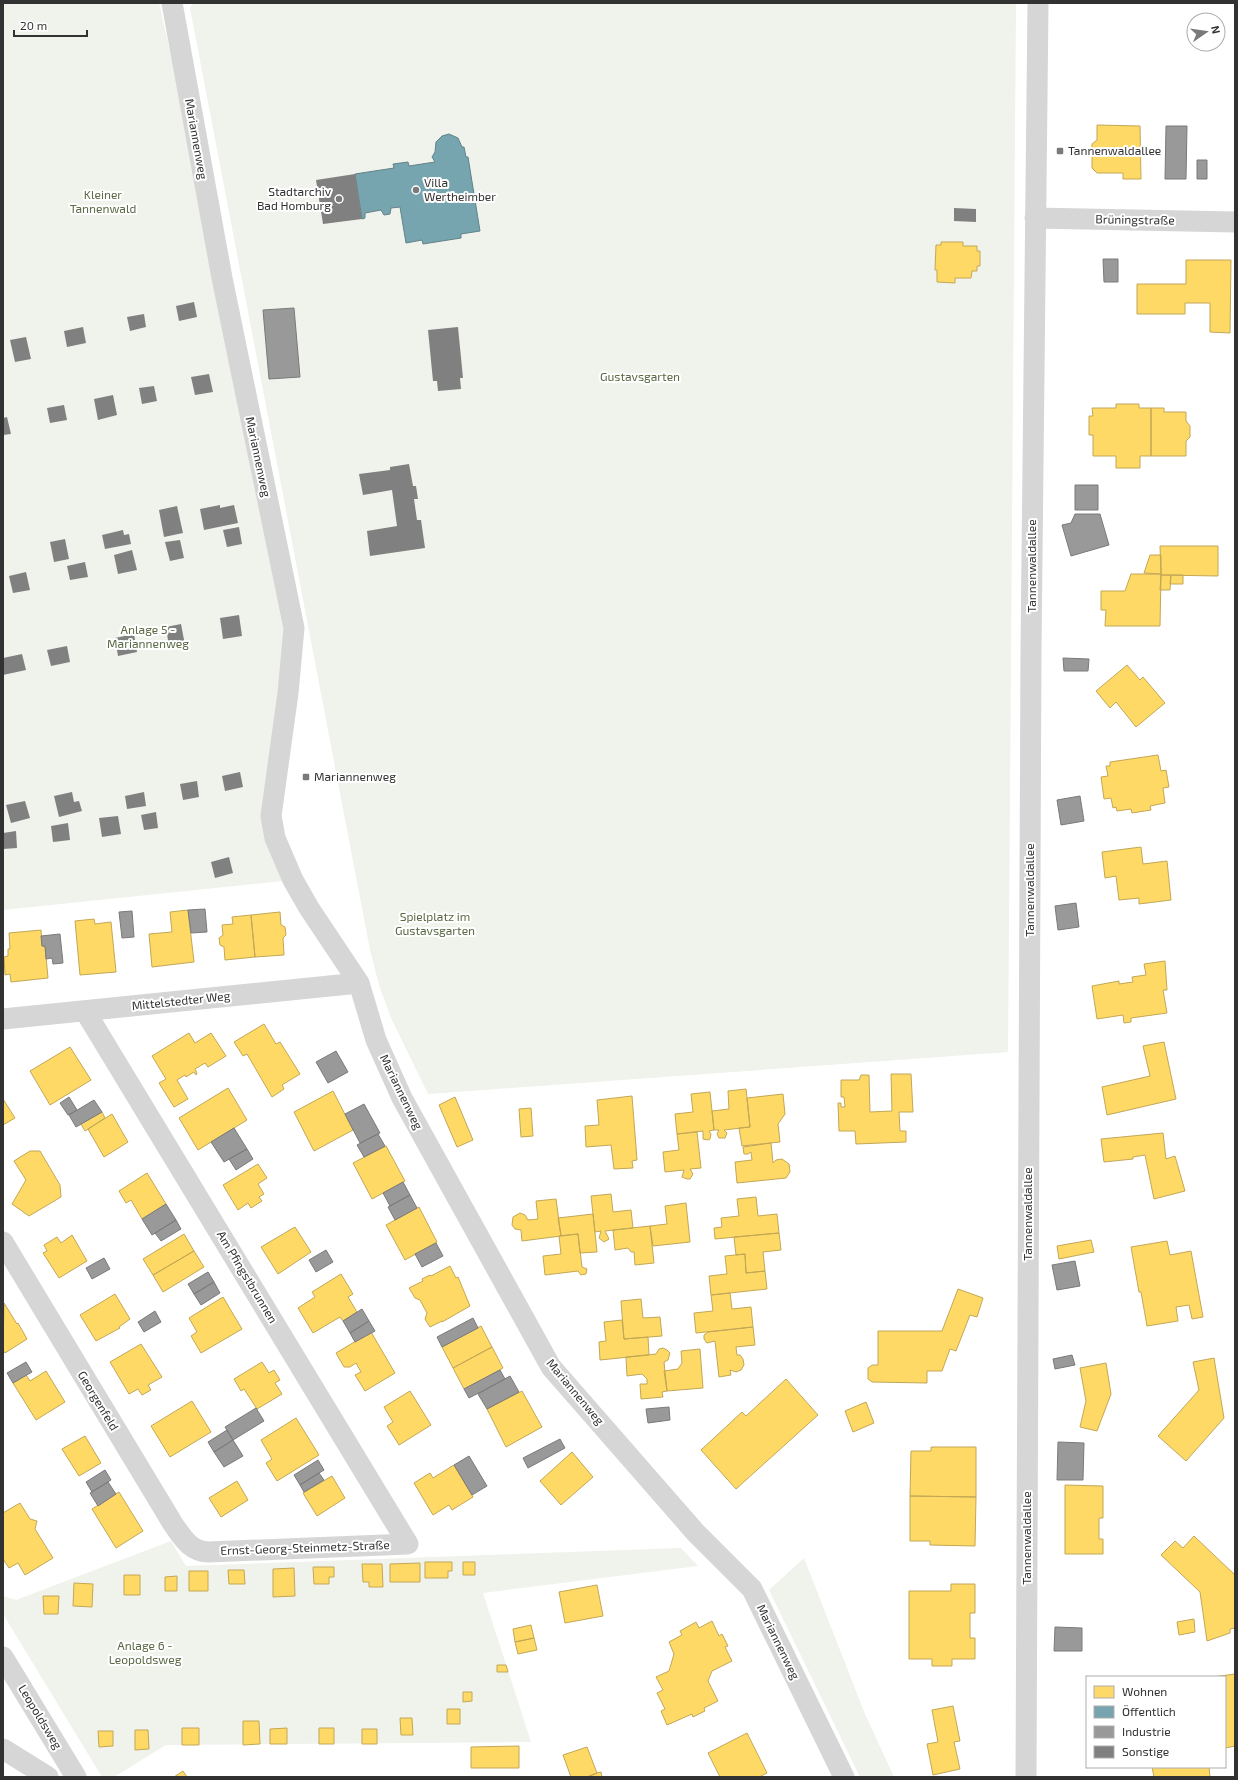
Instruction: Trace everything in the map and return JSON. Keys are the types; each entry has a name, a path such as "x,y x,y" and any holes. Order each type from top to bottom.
{"street":[{"name":"Mariannenweg","path":"172,3 222,278 294,628 288,693 271,816 275,838 293,880 309,908 359,983 376,1040 402,1098 551,1366 696,1532 752,1589 844,1777"},
{"name":"Tannenwaldallee","path":"1026,1777 1030,658 1038,3"},
{"name":"Brüningstraße","path":"1035,218 1235,222"},
{"name":"Mittelstedter Weg","path":"3,1019 359,983"},
{"name":"Am Pfingstbrunnen","path":"85,1011 408,1544"},
{"name":"Georgenfeld","path":"3,1242 173,1524 188,1544 201,1552"},
{"name":"Ernst-Georg-Steinmetz-Straße","path":"201,1552 408,1544"},
{"name":"Leopoldsweg","path":"3,1657 76,1777"},
{"path":"3,1748 41,1776"}],"green space":[{"name":"Anlage 5 - Mariannenweg","path":"3,3 159,3 222,278 294,628 271,816 293,880 3,910"},
{"name":"Gustavsgarten","path":"193,3 1016,3 1008,1052 428,1094 391,1018 379,985 370,950 190,8"},
{"name":"Anlage 6 - Leopoldsweg","path":"171,1541 186,1566 681,1548 698,1566 483,1593 531,1742 166,1745 114,1777 102,1777 3,1614 3,1596 16,1600"},
{"path":"804,1558 865,1714 894,1777 860,1777 769,1590"}],"building: Wohnen":[{"path":"1097,125 1140,126 1141,179 1123,179 1123,173 1097,173 1092,168 1092,144 1097,140"},
{"path":"941,242 963,242 963,246 977,246 977,251 980,251 980,266 977,266 977,271 972,271 971,278 955,278 955,283 937,282 937,270 935,270 936,245 941,245"},
{"path":"1186,260 1231,260 1230,333 1210,332 1210,303 1185,303 1185,314 1137,314 1137,284 1186,284"},
{"path":"1116,404 1139,404 1139,408 1151,408 1151,456 1140,456 1140,468 1116,468 1116,456 1093,456 1093,435 1089,435 1089,416 1093,416 1092,408 1116,408"},
{"path":"1151,408 1164,408 1164,412 1186,412 1186,421 1190,426 1190,437 1186,441 1186,456 1151,456"},
{"path":"1160,546 1218,546 1218,576 1161,575"},
{"path":"1150,555 1161,555 1161,574 1144,573"},
{"path":"1131,574 1161,574 1160,626 1105,626 1106,610 1101,610 1101,591 1125,591"},
{"path":"1161,575 1171,575 1170,590 1160,590"},
{"path":"1171,575 1183,575 1183,584 1170,584"},
{"path":"1127,665 1140,680 1143,677 1165,703 1136,727 1116,702 1110,708 1096,691"},
{"path":"1158,755 1161,771 1166,770 1169,787 1163,788 1165,803 1150,806 1151,810 1132,813 1131,809 1117,811 1116,807 1113,808 1111,798 1104,799 1101,777 1108,776 1106,766 1110,766 1110,762"},
{"path":"1141,847 1143,864 1167,861 1171,900 1139,904 1139,898 1119,900 1116,876 1105,878 1102,852"},
{"path":"188,910 194,962 152,967 149,934 172,932 170,912"},
{"path":"280,912 281,925 285,927 286,935 283,938 284,955 255,957 251,915"},
{"path":"251,915 255,957 225,960 224,947 220,945 219,938 223,935 222,925 233,924 232,917"},
{"path":"94,919 95,924 111,922 116,972 80,975 75,921"},
{"path":"41,930 42,946 45,946 48,978 11,982 10,974 5,975 4,957 8,956 8,949 10,949 9,933"},
{"path":"1165,961 1167,990 1163,990 1167,1013 1131,1018 1131,1022 1124,1023 1123,1015 1097,1019 1092,986 1119,981 1119,984 1133,982 1132,977 1146,975 1144,964"},
{"path":"264,1024 276,1044 280,1042 300,1074 282,1085 284,1089 272,1097 247,1054 243,1056 234,1042"},
{"path":"189,1033 195,1043 211,1033 226,1056 208,1067 205,1063 195,1069 197,1073 196,1075 194,1072 177,1080 188,1099 174,1107 159,1083 166,1079 152,1056"},
{"path":"1164,1042 1176,1099 1107,1115 1102,1087 1150,1076 1143,1046"},
{"path":"70,1047 91,1080 50,1105 30,1071"},
{"path":"891,1074 911,1074 913,1112 899,1112 900,1131 906,1131 906,1142 856,1144 855,1131 839,1131 838,1103 841,1103 841,1107 845,1107 844,1097 841,1097 841,1080 859,1080 861,1075 869,1075 870,1112 892,1111"},
{"path":"228,1088 247,1120 198,1150 179,1118"},
{"path":"746,1089 750,1127 724,1130 727,1133 725,1138 719,1138 717,1134 719,1130 714,1130 712,1111 729,1109 728,1091"},
{"path":"333,1091 353,1130 314,1151 294,1112"},
{"path":"710,1092 714,1130 709,1131 711,1134 710,1139 703,1139 703,1131 677,1134 675,1114 693,1112 691,1094"},
{"path":"783,1094 785,1114 778,1124 780,1142 742,1146 739,1128 750,1127 747,1098"},
{"path":"632,1096 637,1160 632,1161 633,1168 614,1169 611,1145 586,1147 585,1126 599,1125 597,1100"},
{"path":"455,1097 473,1140 457,1147 439,1105"},
{"path":"3,1099 15,1118 3,1125"},
{"path":"531,1108 533,1136 521,1137 519,1109"},
{"path":"102,1112 105,1118 85,1131 81,1124"},
{"path":"112,1114 128,1142 104,1157 88,1129"},
{"path":"697,1132 701,1168 690,1169 693,1174 690,1179 682,1177 684,1170 665,1172 663,1152 679,1150 677,1134"},
{"path":"1163,1133 1166,1159 1175,1156 1185,1191 1154,1199 1145,1155 1133,1157 1133,1159 1104,1162 1101,1139"},
{"path":"771,1143 773,1163 776,1160 782,1159 789,1164 790,1172 786,1178 737,1183 735,1162 752,1160 751,1152 744,1154 743,1147"},
{"path":"386,1146 405,1181 372,1199 353,1163"},
{"path":"30,1151 40,1151 60,1185 61,1197 29,1216 12,1204 26,1180 14,1161"},
{"path":"258,1164 267,1178 258,1184 264,1194 259,1197 262,1201 251,1208 248,1203 238,1210 223,1185"},
{"path":"147,1173 166,1204 142,1219 131,1200 126,1203 119,1191"},
{"path":"611,1194 613,1212 631,1210 633,1228 605,1231 609,1239 604,1242 599,1238 601,1231 595,1232 591,1196"},
{"path":"756,1197 758,1216 777,1214 779,1233 715,1239 714,1228 722,1227 721,1218 739,1216 737,1199"},
{"path":"556,1199 561,1236 522,1241 521,1230 515,1229 512,1225 513,1217 520,1213 525,1215 528,1220 538,1219 536,1201"},
{"path":"686,1203 690,1242 653,1246 650,1226 667,1224 665,1206"},
{"path":"419,1207 437,1242 405,1260 386,1225"},
{"path":"593,1214 597,1252 580,1253 578,1234 561,1236 558,1218"},
{"path":"650,1226 654,1263 635,1265 634,1252 631,1252 628,1248 615,1250 613,1230"},
{"path":"295,1227 311,1252 278,1274 261,1247"},
{"path":"779,1233 781,1250 763,1252 765,1271 746,1273 745,1254 736,1255 734,1237"},
{"path":"184,1234 194,1251 153,1275 143,1259"},
{"path":"578,1234 582,1267 587,1269 586,1274 581,1275 578,1271 545,1275 543,1256 561,1254 559,1236"},
{"path":"72,1235 87,1261 59,1278 43,1253 47,1251 44,1245 57,1237 61,1243"},
{"path":"1091,1240 1094,1252 1059,1259 1057,1246"},
{"path":"1167,1241 1170,1255 1191,1251 1203,1317 1192,1319 1189,1305 1176,1307 1178,1321 1147,1326 1131,1247"},
{"path":"194,1251 204,1267 163,1292 153,1275"},
{"path":"745,1254 746,1273 765,1271 767,1289 711,1295 709,1276 727,1274 725,1256"},
{"path":"450,1266 456,1278 458,1277 470,1306 430,1327 425,1319 427,1313 420,1300 415,1298 409,1288 423,1281 422,1279"},
{"path":"341,1274 353,1294 348,1297 357,1312 343,1321 340,1317 313,1333 298,1308 315,1297 312,1292"},
{"path":"958,1289 983,1298 977,1317 970,1315 956,1351 950,1349 942,1371 927,1371 927,1383 872,1382 868,1379 868,1368 872,1365 878,1365 878,1331 942,1331"},
{"path":"730,1293 732,1309 751,1307 753,1327 696,1333 694,1313 713,1311 711,1295"},
{"path":"115,1294 130,1319 119,1327 120,1328 96,1341 80,1315"},
{"path":"223,1297 242,1329 201,1353 191,1336 197,1332 189,1318"},
{"path":"641,1299 643,1318 660,1317 662,1336 624,1339 621,1301"},
{"path":"4,1303 27,1339 5,1353 3,1350"},
{"path":"622,1320 624,1339 648,1337 649,1355 600,1360 599,1342 606,1341 604,1322"},
{"path":"481,1326 492,1347 453,1368 442,1347"},
{"path":"753,1327 755,1345 736,1347 737,1355 740,1355 743,1359 744,1365 741,1370 736,1372 730,1370 731,1375 719,1377 715,1341 707,1343 704,1339 704,1335 708,1332"},
{"path":"371,1332 395,1373 365,1391 355,1375 361,1372 356,1363 350,1367 344,1367 336,1353"},
{"path":"141,1344 162,1377 148,1385 151,1390 142,1395 138,1389 129,1394 110,1362"},
{"path":"492,1347 503,1368 464,1389 453,1368"},
{"path":"663,1348 670,1353 668,1360 664,1362 667,1391 662,1392 663,1397 641,1399 640,1384 647,1384 647,1379 642,1374 627,1376 626,1357 656,1354 659,1349"},
{"path":"700,1349 703,1388 667,1391 664,1371 678,1369 682,1363 681,1351"},
{"path":"1214,1358 1224,1418 1186,1461 1158,1436 1199,1390 1193,1362"},
{"path":"262,1362 269,1373 274,1370 280,1380 275,1383 282,1394 257,1409 244,1389 241,1391 234,1379"},
{"path":"1106,1363 1111,1394 1097,1431 1080,1427 1086,1401 1080,1368"},
{"path":"46,1371 65,1402 36,1420 13,1383 26,1375 30,1381"},
{"path":"786,1379 818,1415 736,1489 701,1450 742,1412 746,1416"},
{"path":"410,1391 431,1425 399,1445 387,1426 393,1422 384,1407"},
{"path":"522,1391 542,1427 506,1447 487,1409"},
{"path":"192,1401 211,1432 170,1457 151,1426"},
{"path":"866,1402 874,1423 853,1432 845,1411"},
{"path":"296,1418 319,1455 277,1481 266,1463 272,1459 261,1440"},
{"path":"85,1436 101,1463 79,1476 62,1449"},
{"path":"931,1447 976,1447 976,1497 910,1496 911,1451 931,1451"},
{"path":"572,1452 593,1477 561,1505 540,1481"},
{"path":"454,1465 473,1497 452,1510 449,1505 433,1515 414,1483 430,1473 433,1478"},
{"path":"332,1476 345,1498 317,1516 303,1493"},
{"path":"237,1481 248,1500 221,1517 209,1498"},
{"path":"1065,1485 1103,1486 1103,1518 1099,1518 1099,1539 1103,1539 1103,1554 1065,1554"},
{"path":"119,1492 143,1531 116,1548 92,1509"},
{"path":"910,1496 976,1497 975,1546 930,1545 930,1541 910,1541"},
{"path":"20,1503 30,1519 37,1521 35,1529 53,1558 25,1575 18,1563 9,1568 3,1559 3,1513"},
{"path":"1194,1536 1235,1575 1235,1628 1230,1629 1230,1633 1207,1641 1200,1592 1161,1555 1175,1541 1183,1548"},
{"path":"425,1562 452,1562 452,1571 448,1571 448,1578 425,1578"},
{"path":"463,1562 475,1562 475,1575 463,1575"},
{"path":"420,1563 420,1582 390,1582 390,1564"},
{"path":"362,1564 382,1564 383,1587 369,1587 369,1582 363,1582"},
{"path":"313,1567 334,1567 334,1577 329,1577 329,1584 314,1584"},
{"path":"294,1568 295,1596 273,1597 273,1569"},
{"path":"228,1570 244,1570 245,1584 229,1584"},
{"path":"189,1571 208,1571 208,1591 189,1591"},
{"path":"124,1575 140,1575 140,1595 124,1595"},
{"path":"177,1576 177,1591 165,1591 165,1577"},
{"path":"74,1583 93,1584 92,1607 73,1606"},
{"path":"951,1584 975,1584 975,1613 970,1613 970,1638 975,1638 975,1659 952,1659 952,1666 932,1666 932,1659 909,1659 909,1591 951,1591"},
{"path":"597,1585 603,1616 565,1623 559,1592"},
{"path":"43,1596 59,1596 58,1614 44,1614"},
{"path":"1194,1619 1195,1632 1179,1635 1177,1622"},
{"path":"712,1621 719,1636 722,1634 728,1646 725,1647 732,1661 712,1671 708,1681 718,1701 704,1708 705,1711 693,1717 692,1714 667,1725 661,1711 665,1709 657,1693 663,1690 656,1677 669,1671 674,1654 669,1642 682,1635 680,1631 696,1622 699,1628"},
{"path":"531,1625 534,1638 515,1642 513,1629"},
{"path":"534,1638 537,1650 518,1654 515,1642"},
{"path":"497,1665 506,1665 508,1672 497,1672"},
{"path":"1235,1674 1235,1746 1226,1748 1226,1676 1220,1676"},
{"path":"463,1692 472,1692 472,1701 463,1702"},
{"path":"953,1706 960,1741 954,1742 960,1769 933,1775 927,1744 938,1742 932,1710"},
{"path":"447,1709 460,1709 460,1724 447,1724"},
{"path":"400,1718 412,1718 413,1735 401,1735"},
{"path":"243,1721 259,1721 260,1744 243,1745"},
{"path":"182,1728 199,1728 199,1745 182,1745"},
{"path":"287,1728 287,1744 270,1744 270,1729"},
{"path":"319,1728 334,1728 334,1744 319,1744"},
{"path":"362,1729 377,1729 377,1744 362,1744"},
{"path":"135,1730 148,1730 149,1749 135,1750"},
{"path":"98,1731 113,1731 113,1746 99,1747"},
{"path":"747,1733 767,1773 759,1777 720,1777 708,1753"},
{"path":"519,1746 519,1768 471,1768 471,1747"},
{"path":"587,1747 597,1773 587,1777 571,1777 563,1755"},
{"path":"1152,1768 1209,1768 1210,1777 1154,1777"},
{"path":"183,1771 187,1777 174,1777"},
{"path":"601,1772 602,1777 587,1777 597,1773"}],"building: Öffentlich":[{"name":"Villa Wertheimber","path":"449,134 458,138 462,147 464,147 466,157 468,157 480,231 461,234 461,238 423,244 422,240 406,243 400,207 391,208 390,214 384,215 381,210 365,213 365,218 362,219 355,174 394,168 393,164 408,162 409,166 435,162 432,157 435,152 436,142 442,136"}],"building: Industrie":[{"path":"1166,126 1187,126 1186,179 1165,179"},
{"path":"1197,160 1207,160 1207,179 1197,179"},
{"path":"1103,259 1118,259 1118,282 1104,282"},
{"path":"294,308 300,377 269,379 263,310"},
{"path":"1075,485 1098,485 1098,510 1075,510"},
{"path":"1075,514 1100,514 1109,545 1071,556 1062,525 1071,523"},
{"path":"1063,658 1089,659 1088,671 1064,671"},
{"path":"1080,796 1084,821 1061,825 1057,800"},
{"path":"1076,903 1079,927 1058,930 1055,906"},
{"path":"205,909 207,932 191,933 188,910"},
{"path":"132,911 134,937 122,938 119,912"},
{"path":"60,934 63,963 53,964 52,958 46,959 45,946 42,946 41,936"},
{"path":"336,1051 348,1072 328,1083 316,1062"},
{"path":"69,1097 77,1110 68,1115 60,1103"},
{"path":"94,1100 102,1112 76,1127 69,1115"},
{"path":"364,1104 380,1133 360,1143 345,1114"},
{"path":"234,1128 247,1149 224,1162 211,1142"},
{"path":"378,1134 385,1146 364,1157 357,1145"},
{"path":"247,1149 253,1159 236,1170 229,1159"},
{"path":"403,1182 410,1195 390,1206 383,1193"},
{"path":"410,1195 417,1208 395,1220 388,1207"},
{"path":"166,1204 176,1220 152,1235 142,1219"},
{"path":"176,1220 181,1229 161,1241 155,1233"},
{"path":"436,1243 443,1256 422,1267 415,1254"},
{"path":"326,1250 333,1262 316,1272 309,1260"},
{"path":"104,1258 110,1269 92,1279 86,1268"},
{"path":"1075,1261 1080,1286 1057,1290 1052,1265"},
{"path":"208,1272 214,1282 194,1294 188,1284"},
{"path":"214,1282 220,1293 201,1305 194,1294"},
{"path":"362,1309 369,1321 350,1333 343,1321"},
{"path":"155,1311 161,1322 144,1332 138,1322"},
{"path":"473,1318 478,1328 442,1347 437,1337"},
{"path":"369,1321 375,1331 355,1342 350,1333"},
{"path":"1072,1355 1075,1365 1055,1369 1053,1359"},
{"path":"26,1362 32,1372 13,1383 7,1373"},
{"path":"500,1370 505,1379 469,1398 464,1389"},
{"path":"510,1376 519,1392 487,1409 478,1394"},
{"path":"669,1407 670,1420 648,1423 646,1409"},
{"path":"256,1408 264,1421 233,1440 225,1427"},
{"path":"227,1430 233,1440 214,1452 208,1442"},
{"path":"560,1439 565,1448 528,1468 523,1458"},
{"path":"233,1440 243,1456 224,1467 214,1452"},
{"path":"1058,1442 1084,1443 1083,1480 1057,1480"},
{"path":"469,1456 487,1486 472,1495 454,1465"},
{"path":"318,1460 324,1470 300,1485 294,1475"},
{"path":"105,1470 111,1480 92,1492 86,1482"},
{"path":"319,1473 324,1480 304,1492 300,1485"},
{"path":"108,1482 116,1494 98,1506 90,1493"},
{"path":"1055,1627 1082,1628 1082,1651 1054,1651"}],"building: Sonstige":[{"name":"Stadtarchiv Bad Homburg","path":"355,174 362,219 323,224 316,180"},
{"path":"954,208 976,209 976,222 954,221"},
{"path":"194,302 197,317 179,321 176,306"},
{"path":"144,314 146,327 130,331 127,317"},
{"path":"83,327 86,343 67,347 64,331"},
{"path":"458,327 463,378 460,378 461,389 438,391 437,381 433,381 428,330"},
{"path":"26,337 31,359 15,362 10,340"},
{"path":"209,374 213,392 195,395 191,377"},
{"path":"154,386 157,401 142,404 139,388"},
{"path":"113,395 117,415 98,420 94,399"},
{"path":"64,405 67,420 50,423 47,408"},
{"path":"7,417 11,434 3,435 3,418"},
{"path":"409,464 413,486 416,486 418,499 414,499 417,520 421,520 425,548 370,556 367,531 397,526 392,490 363,495 359,474 390,470 390,467"},
{"path":"220,505 220,508 234,505 238,523 204,530 200,509"},
{"path":"177,506 183,533 164,537 159,510"},
{"path":"239,527 242,544 227,547 223,530"},
{"path":"123,530 124,535 129,534 131,544 105,549 102,535"},
{"path":"65,539 69,559 54,562 50,542"},
{"path":"180,540 184,558 170,561 165,542"},
{"path":"132,550 137,570 118,574 114,555"},
{"path":"85,562 88,577 70,580 67,566"},
{"path":"26,572 30,590 13,593 9,576"},
{"path":"239,615 242,636 223,639 220,618"},
{"path":"181,624 185,645 169,647 166,627"},
{"path":"134,634 137,652 118,656 115,638"},
{"path":"67,646 70,662 51,666 47,650"},
{"path":"22,654 26,670 3,675 3,658"},
{"path":"240,772 243,787 225,791 222,776"},
{"path":"197,781 199,797 183,800 180,784"},
{"path":"72,792 74,802 79,801 82,811 59,817 54,796"},
{"path":"144,792 146,806 127,809 125,796"},
{"path":"25,801 30,818 11,823 6,805"},
{"path":"156,812 158,828 144,830 141,815"},
{"path":"118,816 121,834 102,837 99,818"},
{"path":"68,823 70,840 53,842 51,826"},
{"path":"16,831 17,848 3,849 3,833"},
{"path":"229,857 233,873 215,878 211,862"}],"place":[{"name":"Tannenwaldallee","path":"1060,151"},
{"name":"Villa Wertheimber","path":"416,190"},
{"name":"Stadtarchiv Bad Homburg","path":"339,199"},
{"name":"Mariannenweg","path":"306,777"}],"park label":[{"name":"Kleiner Tannenwald","path":"103,202"},
{"name":"Spielplatz im Gustavsgarten","path":"435,924"}]}
